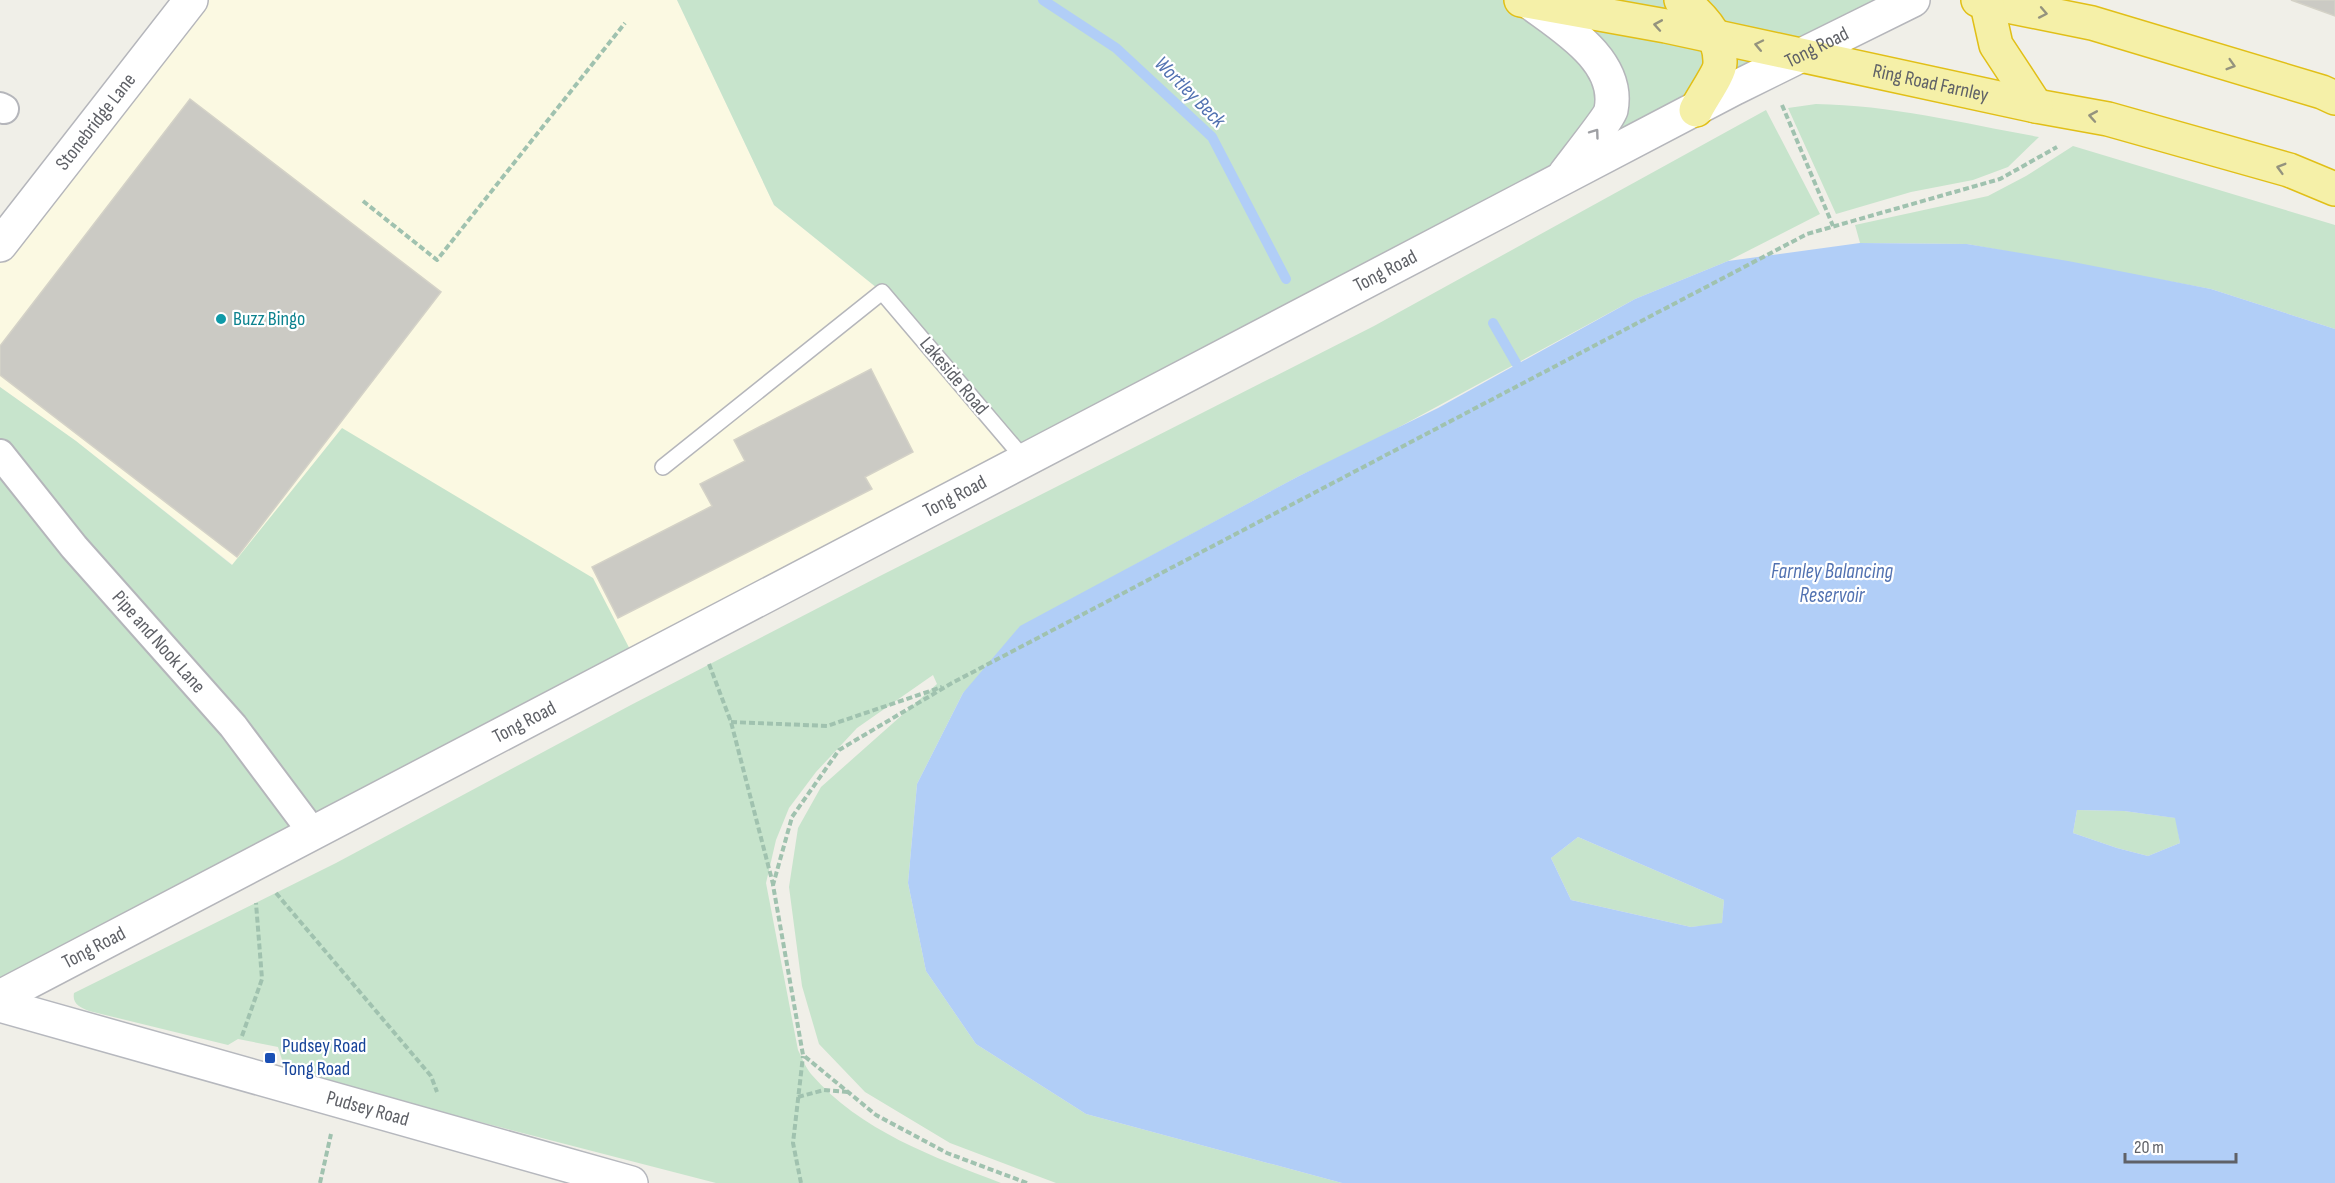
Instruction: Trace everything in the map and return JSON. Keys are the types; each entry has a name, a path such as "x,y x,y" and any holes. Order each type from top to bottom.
{"highway":[{"path":"1682,0 1698,13 1715,36 1720,64 1696,110"},
{"name":"Ring Road Farnley","path":"1525,1 1715,36 2036,106 2108,119 2289,170 2335,189"},
{"path":"2036,106 1996,45 1983,1 2085,11 2335,98"}],"street":[{"name":"Stonebridge Lane","path":"0,245 190,0"},
{"name":"Tong Road","path":"0,996 1560,180 1803,54 1913,0"},
{"path":"1525,1 1587,46 1610,81 1611,111 1560,180"},
{"name":"Pipe and Nook Lane","path":"0,454 74,547 233,726 313,832"},
{"name":"Pudsey Road","path":"0,1005 631,1183"}],"lane":[{"name":"Lakeside Road","path":"663,467 882,292 1025,460"}],"path":[{"path":"363,201 437,260 625,23"},
{"path":"1803,54 1781,104 1833,226"},
{"path":"773,885 792,817 839,750 952,683 1807,234 2000,179 2058,146"},
{"path":"697,632 731,722 773,885 803,1055 793,1143 801,1183"},
{"path":"731,722 827,726 952,683"},
{"path":"230,1071 262,979 252,864"},
{"path":"252,864 430,1076 451,1131"},
{"path":"803,1055 876,1115 947,1153 1027,1183"},
{"path":"798,1097 824,1090 848,1092"},
{"path":"320,1183 339,1101"}],"shaded area":[{"path":"191,0 677,0 774,205 882,292 1025,460 637,663 341,429 233,565 76,441 0,387 0,245"}],"green space":[{"path":"677,0 1913,0 1025,460 882,292 774,205"},
{"path":"1816,104 1900,111 2039,137 2008,167 1973,180 1911,192 1836,214 1788,108"},
{"path":"1766,110 1820,214 1728,261 1635,299 1368,444 1299,476 1127,569 963,693 917,784 908,883 926,971 976,1044 1086,1114 1342,1183 1056,1183 950,1143 865,1092 819,1044 802,986 789,887 798,828 821,787 937,684 933,675 857,728 816,772 789,808 776,840 766,883 798,1050 811,1074 830,1094 875,1127 924,1152 1001,1183 716,1183 285,1069 278,1047 238,1039 228,1045 89,1011 75,1002 74,993 336,863 629,706 878,577 1374,326"},
{"path":"2073,146 2335,225 2335,329 2211,289 1967,244 1860,243 1855,225 1988,196 2026,176"},
{"path":"0,387 76,441 232,565 342,428 593,578 637,663 0,997"},
{"path":"2077,810 2124,811 2176,818 2180,843 2148,856 2117,848 2073,833"},
{"path":"1578,837 1724,900 1722,924 1691,927 1571,900 1551,858"}],"water":[{"name":"Farnley Balancing Reservoir","path":"1860,243 1967,244 2211,289 2335,329 2335,1183 1342,1183 1086,1114 976,1044 926,971 908,883 917,784 963,693 1020,626 1299,476 1438,408 1635,299 1728,261","holes":["2077,810 2124,811 2175,818 2180,843 2148,856 2117,848 2073,833","1578,837 1724,900 1722,923 1691,927 1571,900 1551,858"]}],"building":[{"path":"2291,0 2335,0 2335,16"},
{"name":"Buzz Bingo","path":"190,99 441,292 237,557 0,375 0,346"},
{"path":"871,369 913,452 865,477 872,489 618,618 592,567 712,506 700,484 745,461 734,440"}],"waterway":[{"name":"Wortley Beck","path":"1043,0 1116,48 1212,137 1286,279"},
{"name":"Wortley Beck","path":"1493,323 1516,363"}],"place":[{"name":"Buzz Bingo","path":"221,319"},
{"name":"Pudsey Road Tong Road","path":"270,1058"}]}
